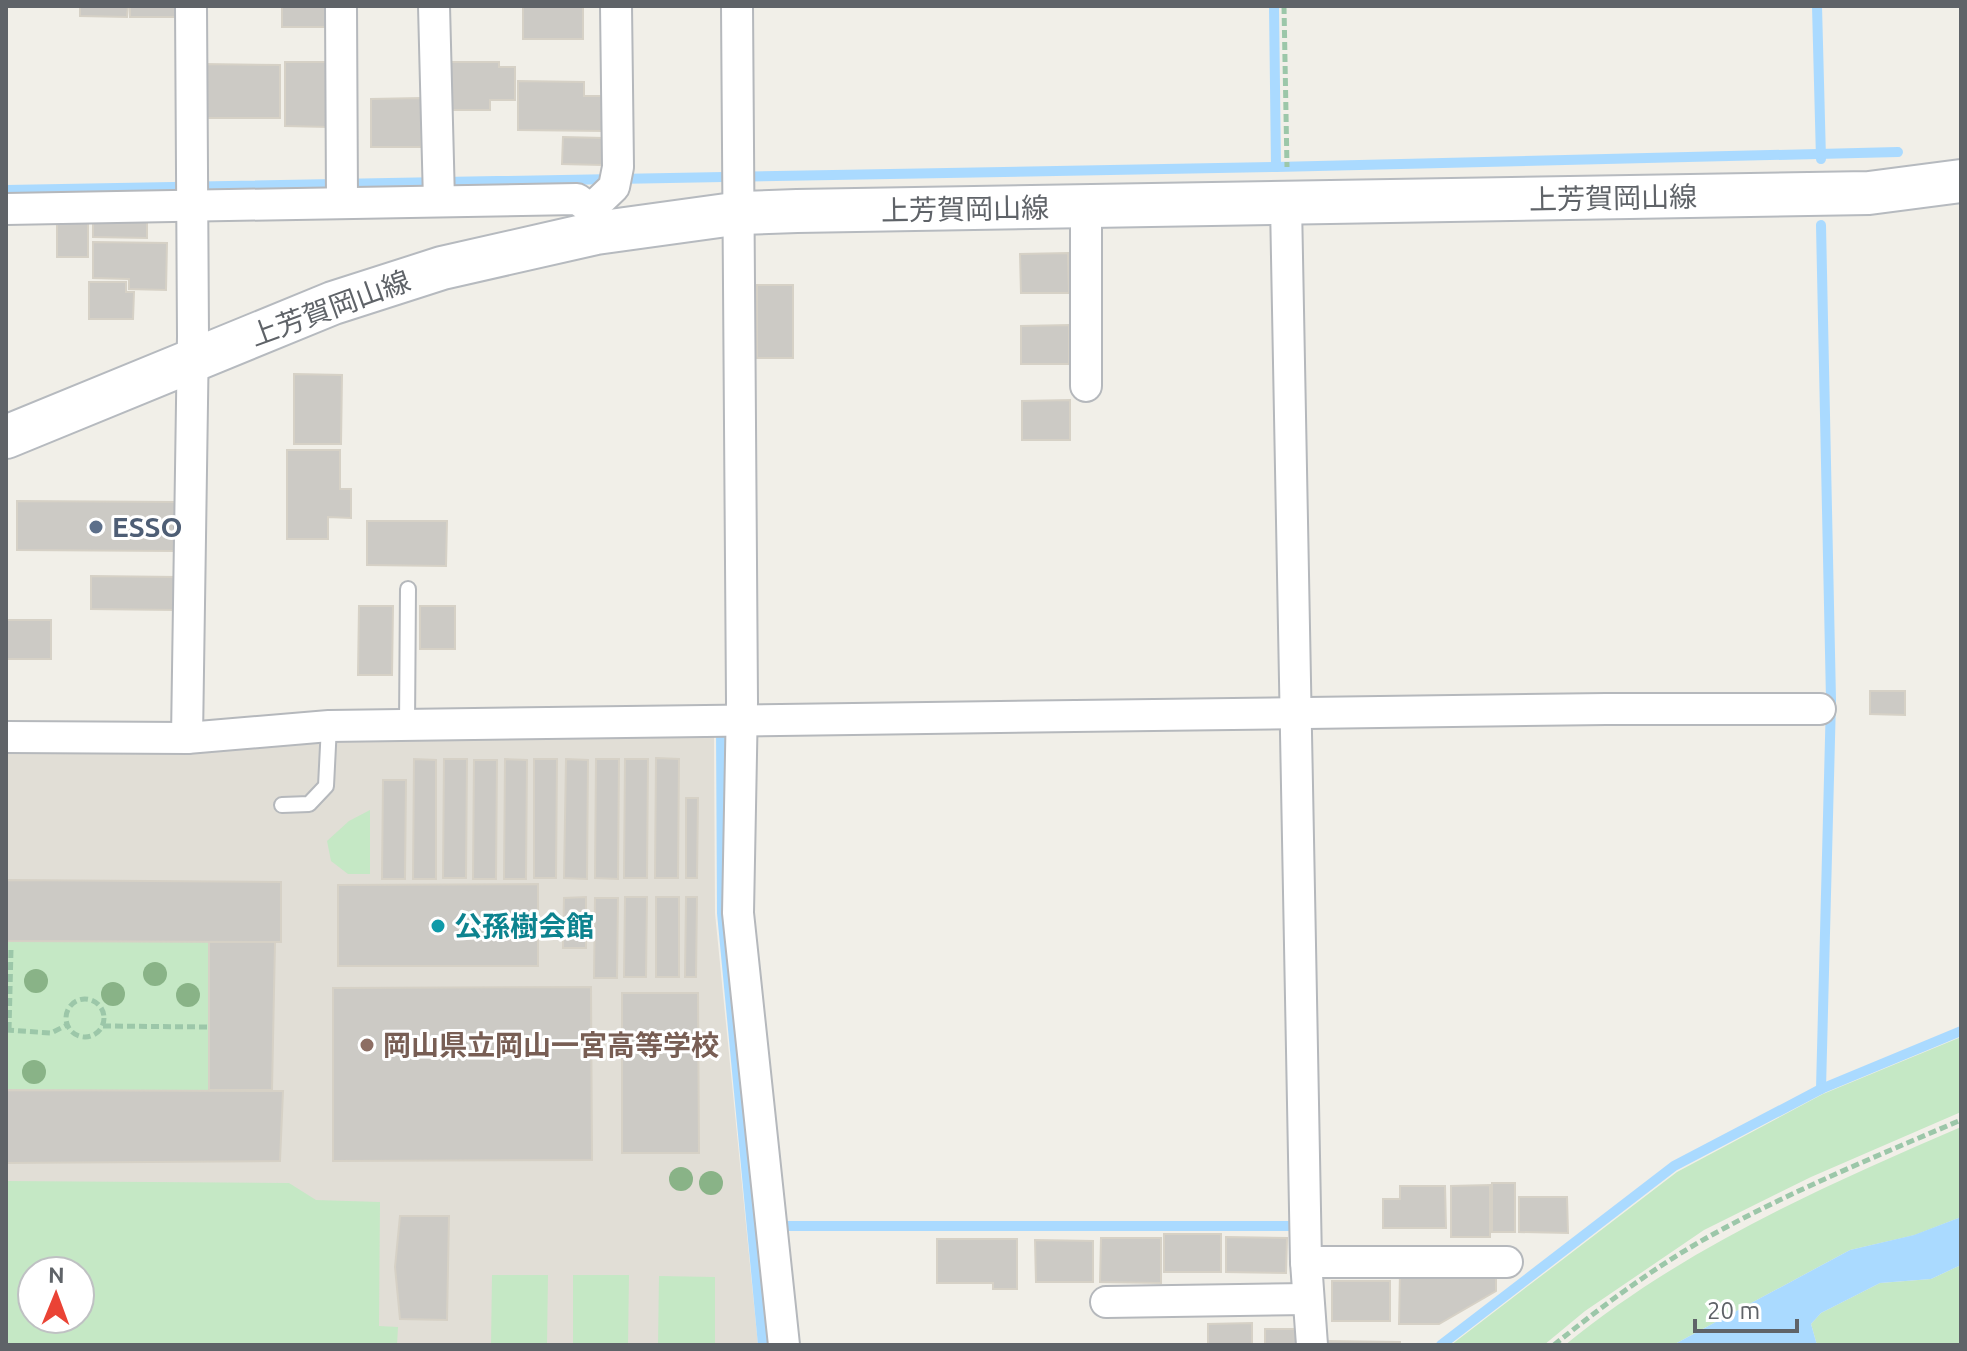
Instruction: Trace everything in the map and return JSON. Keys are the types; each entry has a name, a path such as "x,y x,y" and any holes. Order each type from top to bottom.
{"main road":[{"name":"上芳賀岡山線","path":"6,437 333,303 594,221 740,187 1086,208 1869,193 1961,181"}],"street":[{"path":"188,728 193,361 191,6"},
{"path":"341,6 342,187"},
{"path":"434,6 439,186"},
{"path":"6,209 193,191 439,186 577,199 594,221 616,177 616,6"},
{"path":"737,6 740,187 733,717 738,913 784,1345"},
{"path":"1286,204 1298,704 1306,1262 1312,1345"},
{"path":"1086,208 1086,386"},
{"path":"6,737 188,728 1298,704 1820,709"},
{"path":"1306,1262 1507,1262"},
{"path":"1106,1302 1308,1299"}],"lane":[{"path":"407,725 408,589"},
{"path":"282,805 309,804 326,786 329,726"}],"path":[{"path":"1284,6 1287,160"},
{"path":"11,949 8,1030 51,1033 67,1025"},
{"path":"67,1025 69,1007 86,998 102,1007 103,1026"},
{"path":"67,1025 82,1037 94,1035 103,1026 209,1027"},
{"path":"1554,1345 1589,1316 1708,1237 1814,1183 1961,1120"}],"shaded area":[{"name":"岡山県立岡山一宮高等学校","path":"714,735 715,913 758,1345 6,1345 6,746 297,737"}],"green space":[{"path":"370,810 370,874 348,874 331,861 327,841 349,821"},
{"path":"6,941 209,942 209,1090 6,1090"},
{"path":"1961,1037 1961,1112 1811,1177 1704,1230 1585,1311 1544,1345 1451,1345 1677,1172 1823,1094"},
{"path":"1961,1127 1961,1217 1915,1235 1850,1250 1673,1345 1565,1345 1610,1310 1706,1249 1806,1197"},
{"path":"6,1181 289,1183 316,1200 380,1202 379,1326 398,1327 397,1345 6,1345"},
{"path":"1961,1265 1961,1345 1817,1345 1811,1324 1821,1313 1880,1283 1931,1279"},
{"path":"492,1275 548,1275 547,1345 491,1345"},
{"path":"573,1275 629,1275 628,1345 573,1345"},
{"path":"659,1276 715,1277 715,1345 658,1345"}],"water":[{"path":"1961,1217 1961,1265 1931,1279 1880,1283 1821,1313 1811,1324 1817,1345 1673,1345 1850,1250 1914,1235"}],"building":[{"path":"80,6 128,6 127,17 80,16"},
{"path":"130,6 178,6 178,17 130,17"},
{"path":"282,6 328,6 328,27 282,27"},
{"path":"523,6 583,6 583,39 523,39"},
{"path":"285,62 329,62 329,127 285,126"},
{"path":"444,62 499,62 499,67 515,67 515,100 490,100 490,110 444,110"},
{"path":"202,64 280,65 280,118 202,118"},
{"path":"518,81 584,82 584,96 606,96 605,131 518,130"},
{"path":"421,98 421,147 371,147 371,99"},
{"path":"563,137 603,138 602,165 562,164"},
{"path":"93,219 147,220 147,238 93,237"},
{"path":"57,222 88,222 88,257 57,257"},
{"path":"93,242 167,243 166,290 129,289 129,279 93,278"},
{"path":"1068,253 1069,293 1021,293 1020,254"},
{"path":"89,282 126,282 126,292 134,292 133,319 89,319"},
{"path":"757,285 793,285 793,358 757,358"},
{"path":"1069,325 1069,364 1021,364 1021,326"},
{"path":"294,374 342,375 341,444 294,444"},
{"path":"1070,400 1070,440 1022,440 1022,401"},
{"path":"287,450 340,450 340,489 351,489 351,518 328,517 328,539 287,539"},
{"path":"17,501 177,502 177,551 17,550"},
{"path":"367,521 447,521 446,566 367,565"},
{"path":"91,576 177,577 176,610 91,609"},
{"path":"359,606 393,606 392,675 358,675"},
{"path":"420,606 455,606 455,649 420,649"},
{"path":"6,620 51,620 51,659 6,659"},
{"path":"1870,691 1905,691 1905,715 1870,714"},
{"path":"656,758 679,759 678,878 655,878"},
{"path":"414,759 436,760 436,879 413,879"},
{"path":"444,759 467,759 466,878 443,878"},
{"path":"505,759 527,760 526,879 504,879"},
{"path":"534,759 557,759 556,878 534,878"},
{"path":"566,759 588,760 587,879 564,878"},
{"path":"596,759 619,759 618,879 595,878"},
{"path":"625,759 648,759 647,878 624,878"},
{"path":"474,760 497,760 496,879 473,879"},
{"path":"383,780 406,780 405,879 382,879"},
{"path":"686,798 698,798 697,878 686,878"},
{"path":"6,880 281,882 281,942 6,941"},
{"name":"公孫樹会館","path":"538,884 538,966 338,966 338,885"},
{"path":"586,897 586,948 563,948 564,898"},
{"path":"625,897 647,897 646,977 624,977"},
{"path":"656,897 679,897 679,977 656,977"},
{"path":"686,897 697,897 696,977 685,977"},
{"path":"595,898 618,898 617,978 594,978"},
{"path":"209,942 275,942 272,1090 209,1090"},
{"path":"591,987 592,1160 333,1161 333,988"},
{"path":"622,993 698,993 699,1153 622,1153"},
{"path":"6,1090 283,1091 280,1161 6,1163"},
{"path":"1492,1183 1515,1183 1515,1232 1492,1232"},
{"path":"1490,1185 1490,1237 1451,1237 1451,1186"},
{"path":"1400,1186 1445,1186 1446,1228 1383,1228 1383,1199 1400,1199"},
{"path":"1519,1197 1567,1197 1568,1233 1519,1232"},
{"path":"400,1216 449,1216 447,1320 400,1319 395,1267"},
{"path":"1164,1234 1221,1234 1221,1272 1164,1272"},
{"path":"1226,1237 1287,1238 1286,1273 1226,1272"},
{"path":"1101,1238 1161,1238 1161,1283 1100,1282"},
{"path":"937,1239 1017,1239 1017,1289 993,1289 993,1283 937,1283"},
{"path":"1035,1240 1093,1241 1093,1282 1036,1282"},
{"path":"1400,1273 1496,1274 1496,1291 1439,1324 1399,1324"},
{"path":"1332,1281 1390,1281 1390,1321 1332,1321"},
{"path":"1252,1323 1252,1345 1208,1345 1208,1324"},
{"path":"1265,1329 1297,1329 1297,1345 1265,1345"},
{"path":"1325,1341 1400,1342 1400,1345 1325,1345"}],"waterway":[{"path":"1274,6 1276,167"},
{"path":"1817,6 1821,159"},
{"path":"6,190 1276,167 1898,152"},
{"path":"1821,225 1831,700 1821,1089"},
{"path":"721,724 722,913 763,1345"},
{"path":"1441,1345 1674,1166 1821,1089 1961,1031"},
{"path":"773,1226 1291,1226"}],"place":[{"name":"ESSO","path":"96,527"},
{"name":"公孫樹会館","path":"438,926"},
{"name":"岡山県立岡山一宮高等学校","path":"367,1045"}]}
